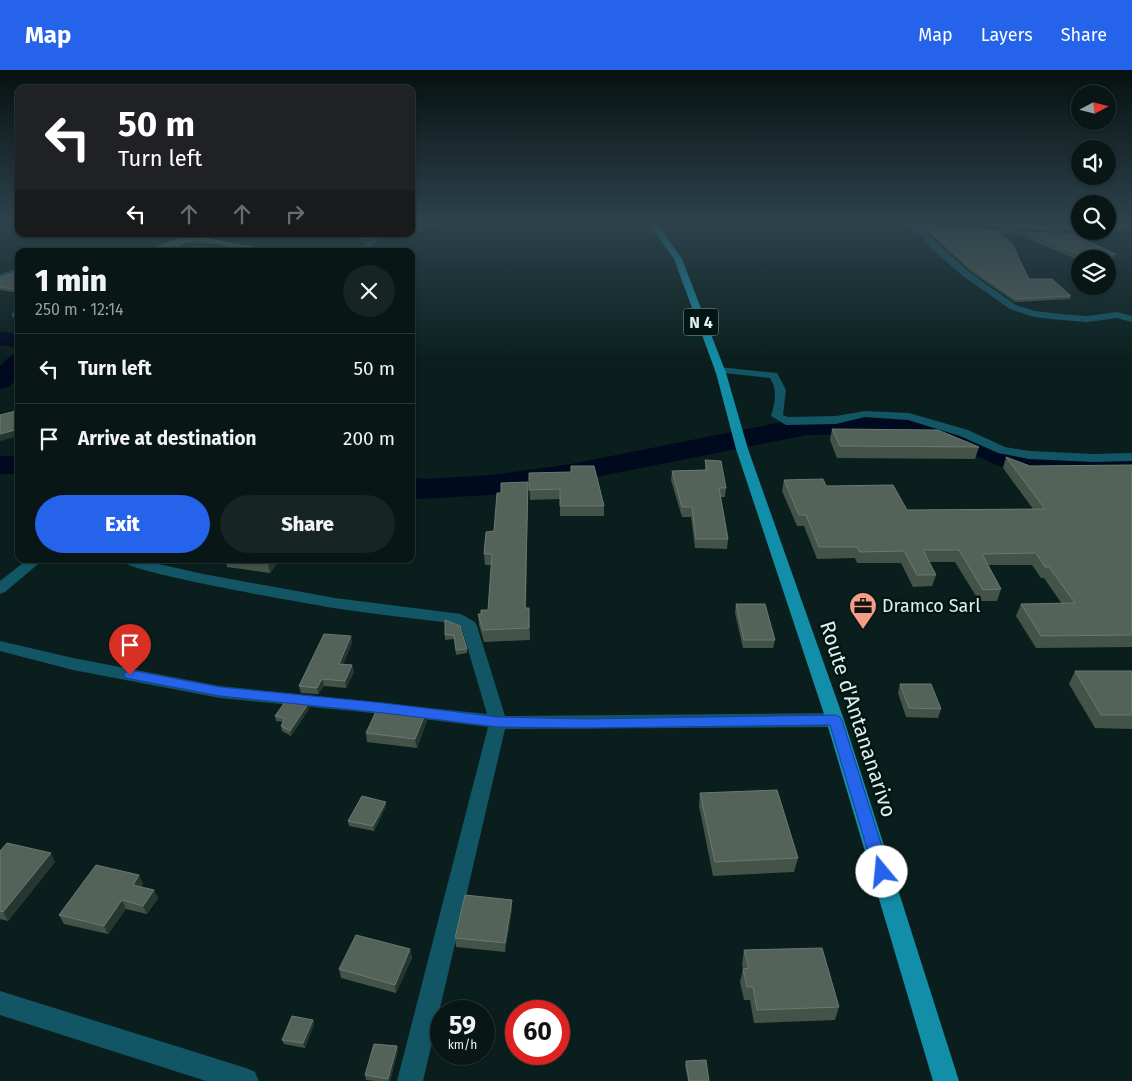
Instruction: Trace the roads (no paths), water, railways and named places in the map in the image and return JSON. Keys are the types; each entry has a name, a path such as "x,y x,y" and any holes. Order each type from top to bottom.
{"main road":[{"name":"N 4","path":"681,267 719,370"},
{"name":"Route d'Antananarivo","path":"719,370 740,440 835,720 946,1081"}],"street":[{"path":"958,267 1013,307 1034,314 1087,319 1117,315 1132,319"},
{"path":"0,277 15,272"},
{"path":"719,370 773,376 780,383 782,399 777,416 786,422 836,420 866,414 909,416 964,433 1002,450 1029,455 1094,458 1132,457"},
{"path":"0,589 32,563"},
{"path":"135,563 203,579 335,602 455,618 469,626 498,722 410,1081"},
{"path":"0,646 73,664 220,692 384,708 498,722 584,724 835,720"},
{"path":"0,1003 246,1081"}],"waterway":[{"path":"0,338 15,340"},
{"path":"0,381 15,365"},
{"path":"415,488 492,485 571,473 807,426 904,425 961,439 1010,460 1082,469 1132,468"},
{"path":"0,465 15,465"}],"place":[{"name":"Dramco Sarl","path":"863,630"}]}
